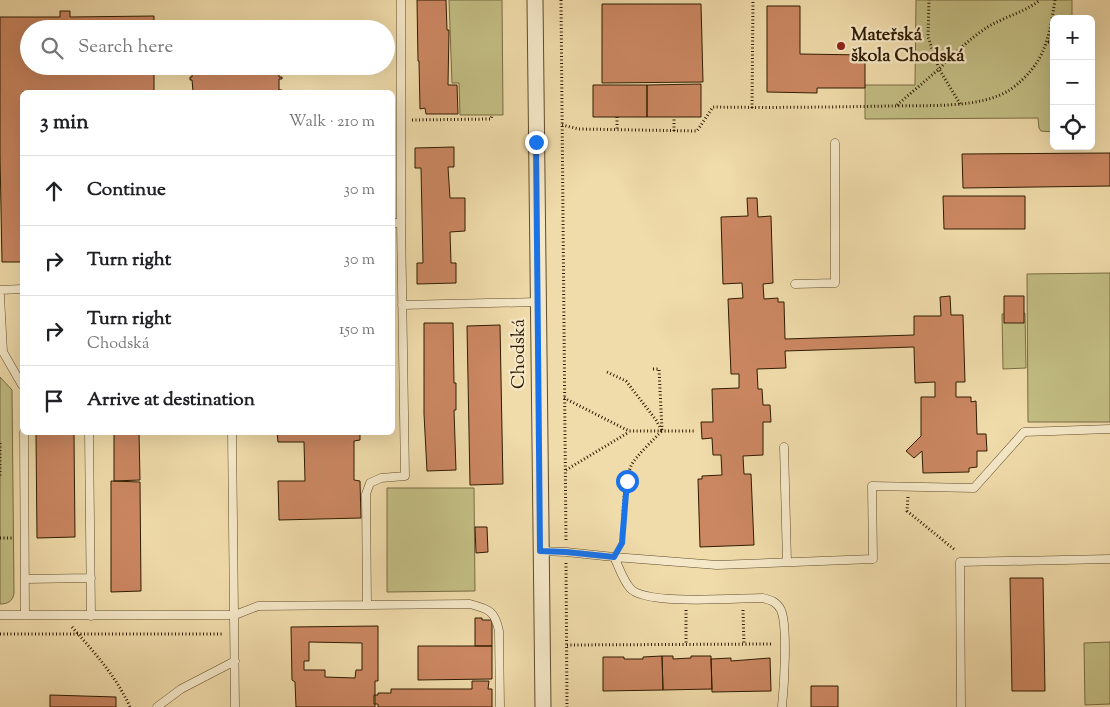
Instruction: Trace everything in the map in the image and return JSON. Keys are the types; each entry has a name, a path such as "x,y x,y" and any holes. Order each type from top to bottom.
{"street":[{"name":"Chodská","path":"535,0 543,707"}],"lane":[{"path":"367,604 366,494 370,483 381,478 405,476 402,305 401,0"},
{"path":"795,284 835,283 835,143"},
{"path":"395,223 402,223"},
{"path":"0,290 20,289"},
{"path":"0,296 3,352 20,382"},
{"path":"402,305 538,302"},
{"path":"540,551 717,565 873,559 872,486 974,488 1024,432 1110,429"},
{"path":"24,435 25,614"},
{"path":"89,435 91,616"},
{"path":"232,435 236,707"},
{"path":"784,447 787,562"},
{"path":"614,557 630,590 647,597 664,600 763,598 773,601 781,609 784,622 784,686 782,707"},
{"path":"961,707 960,562 1110,559"},
{"path":"25,578 90,578"},
{"path":"0,615 235,615 258,606 470,604 493,612 497,621 499,631 500,707"},
{"path":"157,707 181,689 235,661"}],"path":[{"path":"560,0 567,707"},
{"path":"752,0 752,108"},
{"path":"929,0 928,37 940,69 961,105"},
{"path":"897,106 940,69 960,47 977,34 1028,9 1040,0"},
{"path":"562,125 579,129 697,131 713,107 961,105 987,99 1009,90 1033,68 1048,42 1055,0"},
{"path":"401,120 491,119 492,115"},
{"path":"617,117 617,130"},
{"path":"674,117 674,131"},
{"path":"614,557 622,543 627,481 632,464 662,431 659,369 653,368"},
{"path":"607,372 626,381 656,420 662,431"},
{"path":"564,398 629,431 695,430"},
{"path":"566,470 629,431"},
{"path":"0,443 0,476"},
{"path":"908,487 907,511 969,562"},
{"path":"743,598 744,644"},
{"path":"686,599 686,644"},
{"path":"60,615 120,684 130,707"},
{"path":"0,634 234,634"},
{"path":"567,645 776,644"}],"shaded area":[{"path":"449,0 502,0 503,115 460,115 459,83 452,83"},
{"path":"916,0 1072,0 1072,15 1050,15 1050,132 1041,131 1038,118 865,119 865,85 915,85"},
{"path":"1110,273 1110,422 1028,422 1027,274"},
{"path":"1025,313 1026,368 1003,369 1002,314"},
{"path":"0,377 12,390 14,593 10,602 0,604"},
{"path":"387,488 474,488 475,591 387,592"},
{"path":"1110,642 1110,704 1085,705 1084,643"}],"building":[{"path":"417,0 446,0 447,30 449,30 448,85 457,85 458,114 426,114 425,108 420,109"},
{"path":"602,4 701,4 703,82 602,83"},
{"path":"767,6 800,6 800,54 865,55 865,88 817,88 817,93 767,92"},
{"path":"60,11 70,11 70,17 154,16 154,20 20,20 20,75 154,75 154,90 20,90 20,262 2,262 0,17 60,17"},
{"path":"192,75 279,75 282,79 279,79 279,90 193,90 192,80 190,80 190,77"},
{"path":"701,84 701,117 647,117 647,85"},
{"path":"593,85 647,85 647,117 593,117"},
{"path":"454,147 454,167 448,167 450,198 465,198 465,231 450,232 451,263 456,263 456,283 417,284 417,263 423,263 421,168 415,168 415,148"},
{"path":"1110,153 1110,186 963,188 962,154"},
{"path":"943,196 1025,196 1025,229 944,229"},
{"path":"747,198 757,198 758,217 771,216 773,283 763,284 764,299 778,298 778,302 784,302 785,339 914,335 914,316 941,316 940,297 950,296 951,315 963,315 965,382 956,382 956,397 971,397 971,402 976,401 977,434 986,434 987,451 977,451 977,467 969,468 969,472 923,473 922,451 914,458 906,451 921,436 921,397 935,397 935,382 915,383 914,347 785,351 786,368 757,369 758,389 762,389 763,405 770,405 771,422 763,422 763,455 743,456 744,474 751,474 754,545 700,547 698,479 702,479 702,476 722,475 721,455 713,455 712,438 702,439 701,422 713,422 712,389 739,388 739,374 731,374 728,299 743,298 742,283 723,284 721,217 748,216"},
{"path":"1004,296 1024,296 1024,323 1004,323"},
{"path":"424,323 453,323 454,383 456,383 456,410 454,410 456,470 427,471 424,414"},
{"path":"500,325 503,484 470,485 467,326"},
{"path":"36,435 74,435 75,537 37,538"},
{"path":"114,435 139,435 140,480 114,481"},
{"path":"277,435 360,435 360,440 354,441 354,480 360,481 361,518 279,520 278,481 305,481 304,442 278,442"},
{"path":"111,481 140,482 141,591 111,592"},
{"path":"475,527 487,527 488,552 476,553"},
{"path":"1010,578 1043,578 1045,691 1012,691"},
{"path":"475,618 492,620 492,646 475,646"},
{"path":"378,626 378,681 375,681 375,707 296,707 295,682 292,680 291,627","holes":["309,642 362,643 362,670 356,670 355,678 325,677 325,670 304,670 304,661 309,661"]},
{"path":"418,646 492,646 492,679 418,680"},
{"path":"662,656 673,656 673,659 691,658 691,656 711,656 712,689 663,690"},
{"path":"662,656 663,690 603,691 603,657 643,659 643,657"},
{"path":"731,658 731,661 770,658 771,691 712,692 711,659"},
{"path":"472,681 489,681 488,689 492,689 492,707 378,707 378,704 374,704 374,695 378,695 378,693 391,693 391,689 472,689"},
{"path":"811,686 838,686 838,707 811,707"},
{"path":"50,695 116,697 116,707 50,707"}],"place":[{"name":"Mateřská škola Chodská","path":"841,46"}],"route":[{"path":"536,142 540,551 614,557 622,543 627,481"}]}
